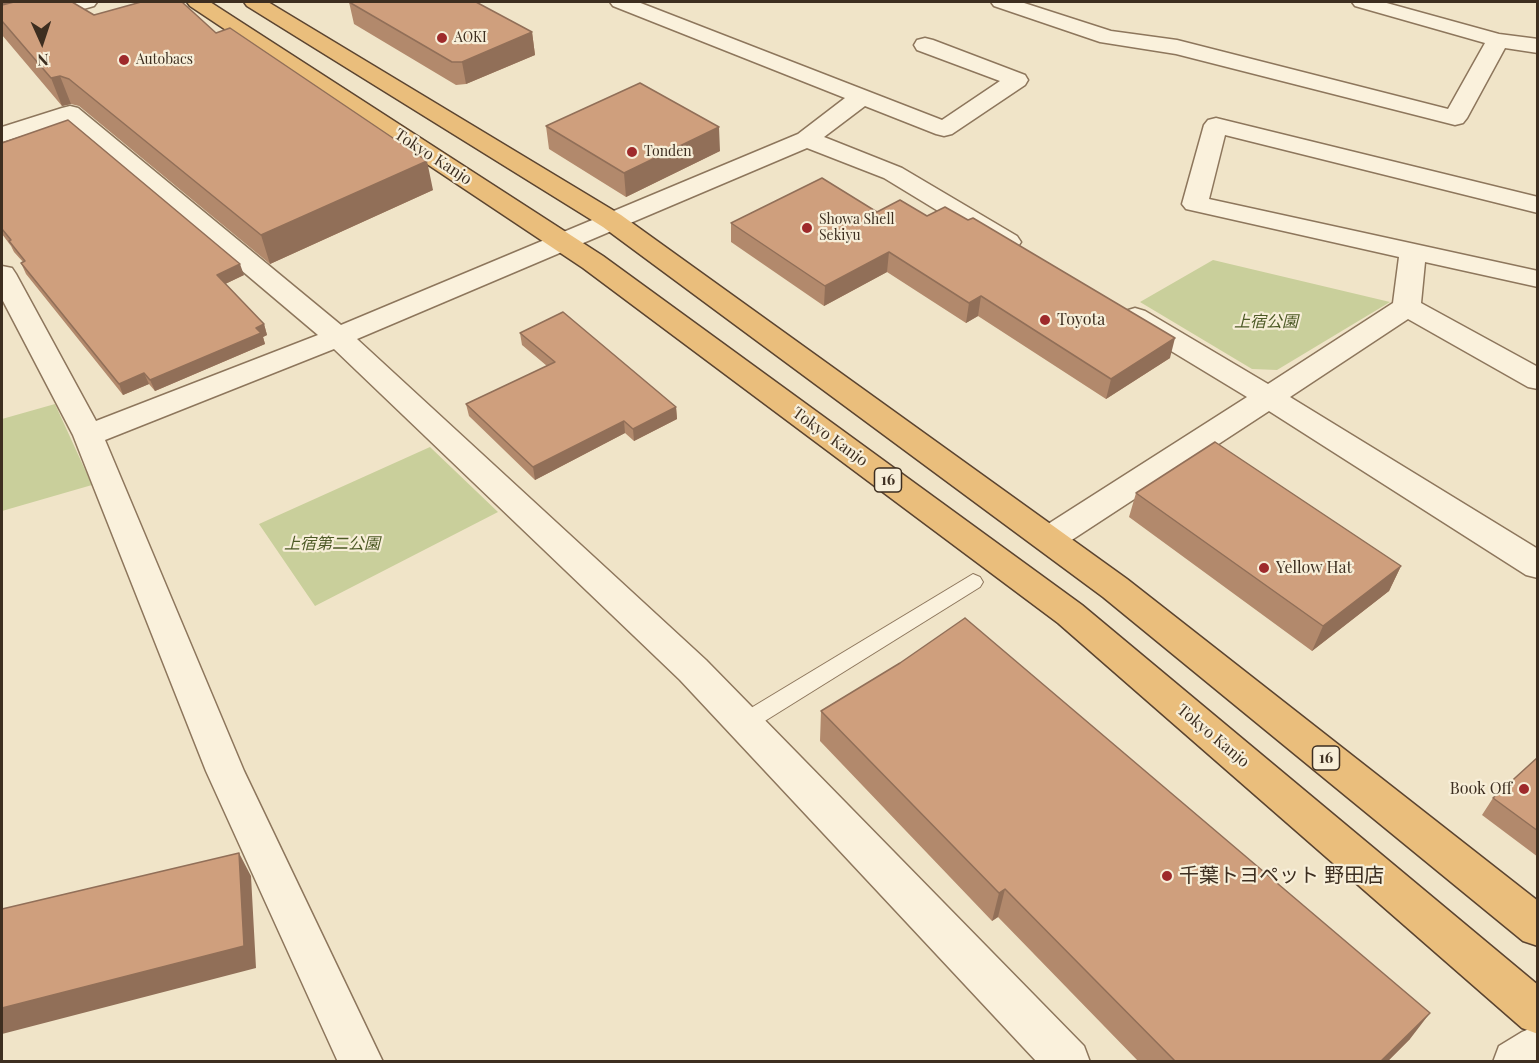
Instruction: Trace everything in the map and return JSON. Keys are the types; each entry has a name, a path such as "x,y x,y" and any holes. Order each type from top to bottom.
{"highway":[{"name":"Tokyo Kanjo","path":"197,2 622,283 1070,614 1538,1013"},
{"name":"16","path":"254,2 612,221 1115,588 1538,927"}],"street":[{"path":"2,26 87,2"},
{"path":"620,2 944,129 1017,80 925,45"},
{"path":"1001,2 1108,37 1177,47 1455,118 1498,40"},
{"path":"1362,2 1498,40 1538,46"},
{"path":"88,435 338,337 807,139 862,97"},
{"path":"2,135 70,113 338,337 693,670 1068,1062"},
{"path":"1538,205 1216,125 1195,204 1538,279"},
{"path":"807,139 893,173 1035,258"},
{"path":"1407,307 1413,252"},
{"path":"2,274 88,435 225,771 361,1062"},
{"path":"1116,306 1267,396 1538,567"},
{"path":"1407,307 1538,380"},
{"path":"1049,539 1407,307"},
{"path":"1515,1062 1538,1047"}],"lane":[{"path":"744,723 973,582"}],"green space":[{"name":"上宿公園","path":"1213,260 1390,302 1277,370 1252,369 1140,302"},
{"path":"55,404 92,485 2,511 2,419"},
{"name":"上宿第二公園","path":"430,447 498,512 315,606 259,524"}],"building":[{"path":"14,2 72,2 94,15 141,2 182,2 216,33 230,28 427,161 261,235 69,79 60,76 51,78 2,21 2,5"},
{"path":"349,2 476,2 532,32 462,62 452,62"},
{"path":"640,83 719,127 624,173 546,126"},
{"path":"68,120 240,264 217,275 264,324 256,328 261,333 150,380 144,373 119,384 21,263 25,261 2,229 2,143"},
{"path":"822,178 877,212 900,200 927,216 945,207 968,220 973,218 1175,338 1111,379 981,296 969,303 889,252 825,286 731,223"},
{"path":"563,312 676,407 633,429 624,421 533,467 466,404 555,362 520,333"},
{"path":"1215,442 1401,566 1323,626 1136,493"},
{"name":"千葉トヨペット 野田店","path":"965,618 1430,1013 1380,1062 1176,1062 1005,889 999,893 821,711 900,663"},
{"path":"1538,757 1538,831 1493,798"},
{"path":"239,853 244,946 2,1008 2,909"}],"place":[{"name":"AOKI","path":"442,38"},
{"name":"Autobacs","path":"124,60"},
{"name":"Tonden","path":"632,152"},
{"name":"Showa Shell Sekiyu","path":"807,228"},
{"name":"Toyota","path":"1045,320"},
{"name":"Yellow Hat","path":"1264,568"},
{"name":"Book Off","path":"1524,789"},
{"name":"千葉トヨペット 野田店","path":"1167,876"}]}
